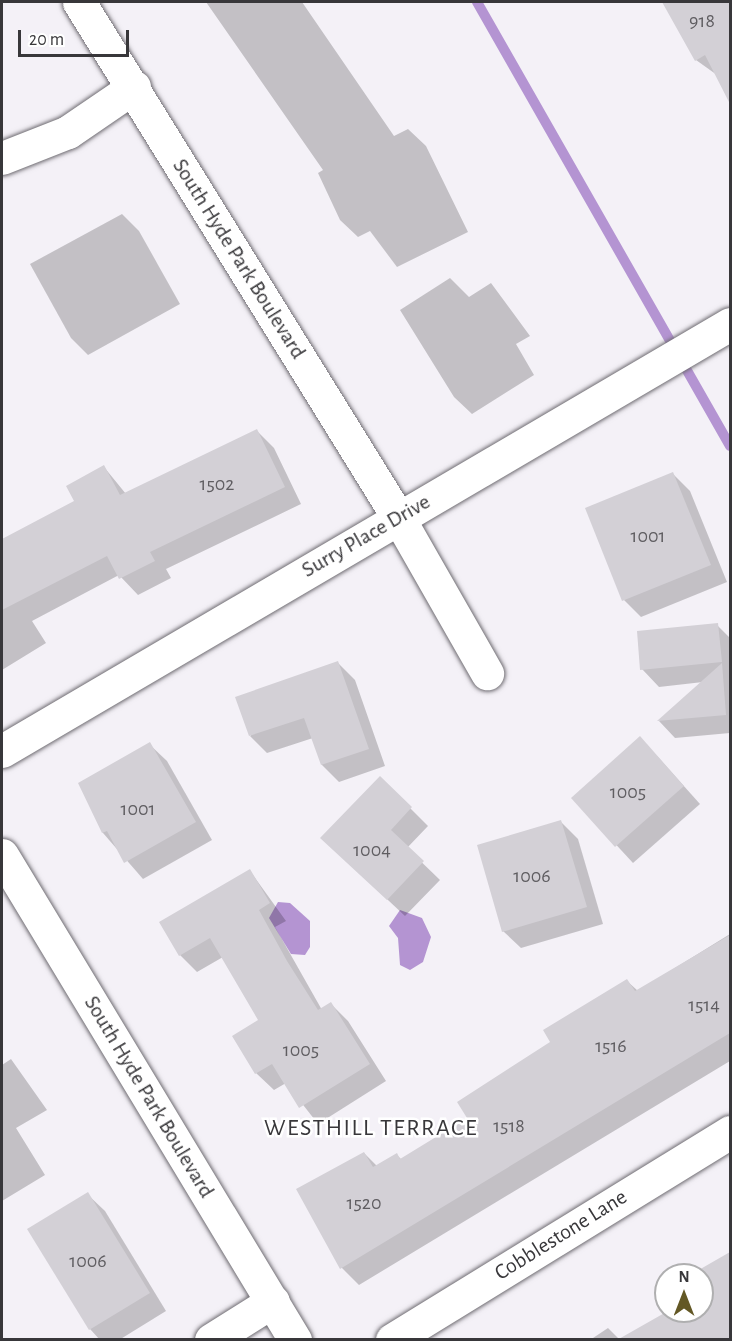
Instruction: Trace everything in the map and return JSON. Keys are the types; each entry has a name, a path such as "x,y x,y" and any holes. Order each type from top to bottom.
{"street":[{"name":"South Hyde Park Boulevard","path":"79,2 134,87 398,517 487,673"},
{"path":"2,158 68,132 134,87"},
{"name":"Surry Place Drive","path":"2,751 730,324"},
{"name":"South Hyde Park Boulevard","path":"2,855 295,1340"},
{"name":"Cobblestone Lane","path":"393,1340 730,1131"},
{"path":"211,1340 273,1301"}],"shaded area":[{"path":"278,902 290,903 310,921 310,947 305,955 291,954 269,918"},
{"path":"400,910 422,918 431,937 423,962 410,970 400,965 398,938 389,926"}],"building":[{"path":"662,2 730,2 730,104 705,55 695,61"},
{"path":"257,429 285,487 150,552 155,561 119,579 107,556 2,610 2,539 74,501 66,486 104,465 120,495"},
{"path":"673,472 711,565 622,601 585,508"},
{"path":"718,623 722,662 640,670 637,631"},
{"path":"338,661 369,749 321,765 304,718 249,736 235,697"},
{"path":"722,663 726,715 657,721"},
{"path":"640,736 684,786 615,847 571,798"},
{"path":"150,742 196,822 124,863 107,831 102,833 78,783"},
{"path":"380,776 412,807 391,830 424,861 387,900 320,838"},
{"path":"561,820 587,907 502,932 477,845"},
{"path":"250,869 270,903 259,910 287,961 318,1010 331,1002 370,1064 299,1108 272,1064 255,1074 232,1036 258,1020 210,938 179,956 159,922"},
{"path":"730,935 730,1033 340,1269 296,1189 364,1152 373,1167 397,1153 400,1159 467,1118 457,1102 550,1042 543,1030 627,979 635,991"},
{"path":"88,1192 150,1293 89,1330 27,1229"},
{"path":"730,1252 730,1340 617,1340 654,1319 654,1323 714,1323 714,1263 711,1263"}],"waterway":[{"path":"477,2 730,446"}],"district":[{"name":"WESTHILL TERRACE","path":"371,1129"}]}
